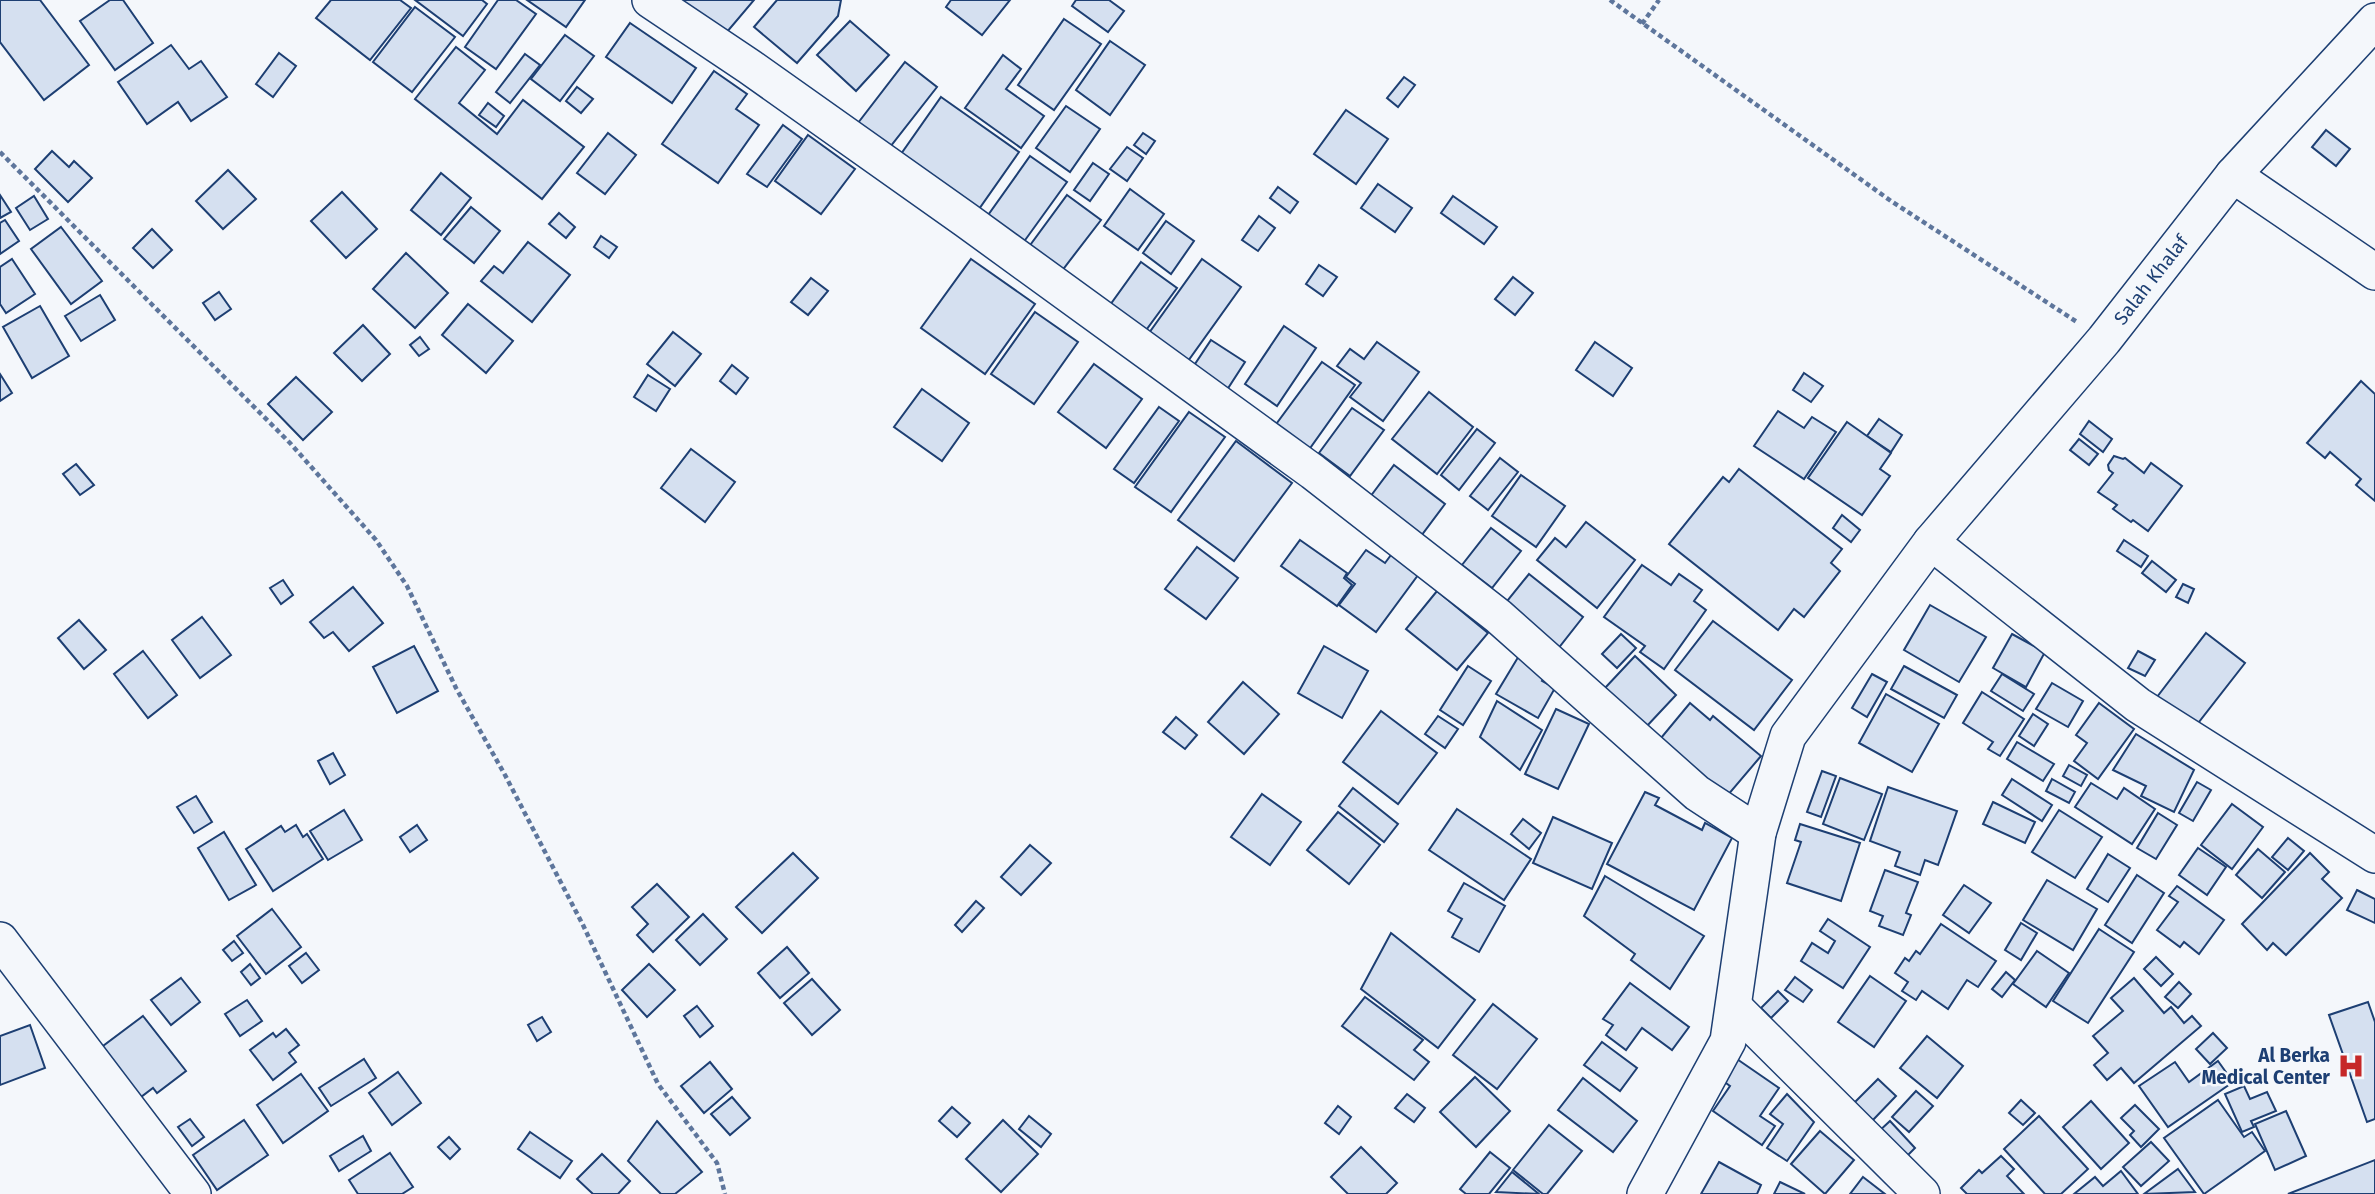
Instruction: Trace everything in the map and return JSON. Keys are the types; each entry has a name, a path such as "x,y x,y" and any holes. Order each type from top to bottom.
{"street":[{"path":"650,0 750,67 943,204 1313,472 1498,616 1697,793 1758,833"},
{"name":"Salah Khalaf","path":"1645,1194 1728,1041 1758,833 1788,736 1931,542 2104,340 2233,175 2375,21"},
{"path":"2233,175 2375,272"},
{"path":"1931,542 2138,705 2375,855"},
{"path":"0,940 193,1194"},
{"path":"1734,1007 1922,1194"}],"path":[{"path":"1610,0 1891,201 2104,340"},
{"path":"1642,24 1659,0"},
{"path":"0,152 290,443 376,540 407,586 456,688 583,925 658,1084 717,1163 725,1194"}],"building":[{"path":"0,0 40,0 89,65 44,100 0,42"},
{"path":"110,0 123,0 153,43 115,70 80,21"},
{"path":"331,0 400,0 411,8 370,60 316,18"},
{"path":"415,0 482,0 487,4 463,36"},
{"path":"498,0 516,0 536,14 496,69 465,47"},
{"path":"527,0 585,0 566,27"},
{"path":"678,0 754,0 721,39"},
{"path":"777,0 841,0 838,16 797,63 754,27"},
{"path":"951,0 1010,0 982,35 946,7"},
{"path":"1076,0 1109,0 1124,11 1108,32 1072,6"},
{"path":"415,7 455,37 412,92 373,62"},
{"path":"1064,19 1101,44 1054,110 1018,85"},
{"path":"850,21 889,55 856,91 817,55"},
{"path":"630,23 696,68 672,103 606,57"},
{"path":"565,35 594,56 560,101 531,79"},
{"path":"1110,41 1145,65 1110,115 1076,90"},
{"path":"171,45 189,69 201,61 227,97 191,121 178,102 147,124 118,82"},
{"path":"456,47 485,70 459,103 497,134 523,100 584,147 542,199 415,99"},
{"path":"279,53 296,66 273,97 256,84"},
{"path":"525,54 540,65 510,103 496,92"},
{"path":"1003,55 1021,69 1006,89 1044,116 1021,148 965,108"},
{"path":"905,62 937,87 890,147 858,123"},
{"path":"714,71 747,94 736,109 759,125 718,183 662,144"},
{"path":"1404,77 1415,85 1398,107 1387,98"},
{"path":"577,87 593,99 581,113 566,101"},
{"path":"941,97 1019,152 979,209 901,154"},
{"path":"488,103 504,116 496,127 479,115"},
{"path":"1066,106 1100,129 1070,172 1036,148"},
{"path":"1346,110 1388,139 1356,184 1314,154"},
{"path":"783,125 802,139 767,187 747,174"},
{"path":"2326,130 2350,149 2336,166 2312,147"},
{"path":"608,133 636,155 605,194 577,173"},
{"path":"1143,133 1155,141 1146,154 1134,145"},
{"path":"808,135 855,169 821,214 775,181"},
{"path":"1127,147 1143,158 1127,181 1110,169"},
{"path":"52,151 69,167 74,161 92,178 68,202 35,169"},
{"path":"1030,156 1067,182 1023,243 986,218"},
{"path":"1093,163 1109,174 1090,201 1074,190"},
{"path":"228,170 256,199 223,229 196,201"},
{"path":"441,173 471,198 441,235 411,210"},
{"path":"1378,184 1412,208 1395,232 1361,208"},
{"path":"1278,187 1298,202 1290,213 1270,198"},
{"path":"1130,189 1164,214 1138,250 1104,226"},
{"path":"342,192 377,229 346,258 311,221"},
{"path":"0,195 11,212 0,218"},
{"path":"1067,195 1101,220 1061,272 1028,248"},
{"path":"34,196 48,219 30,230 16,208"},
{"path":"1453,196 1497,227 1484,244 1441,213"},
{"path":"471,207 500,231 474,263 444,239"},
{"path":"559,213 575,227 566,238 549,224"},
{"path":"1259,216 1275,228 1258,251 1242,240"},
{"path":"5,220 19,241 0,254 0,223"},
{"path":"1166,221 1194,241 1171,274 1143,253"},
{"path":"61,227 102,281 71,304 31,249"},
{"path":"152,229 172,250 153,268 133,248"},
{"path":"601,236 617,247 609,258 594,247"},
{"path":"528,242 570,275 532,322 481,281 494,266 503,273"},
{"path":"406,253 448,293 415,328 373,289"},
{"path":"12,259 35,294 6,313 0,304 0,267"},
{"path":"971,259 1035,304 985,374 921,328"},
{"path":"1202,259 1241,287 1183,368 1144,340"},
{"path":"1141,262 1177,288 1141,337 1105,312"},
{"path":"1319,265 1337,277 1323,296 1306,284"},
{"path":"1513,277 1533,293 1515,315 1495,299"},
{"path":"811,278 828,291 808,315 791,302"},
{"path":"219,292 231,309 215,320 203,303"},
{"path":"100,295 115,320 81,341 65,316"},
{"path":"468,304 513,341 486,373 442,335"},
{"path":"40,306 69,356 32,378 3,327"},
{"path":"1035,312 1078,342 1034,404 991,374"},
{"path":"363,325 390,354 362,381 334,353"},
{"path":"1284,326 1316,348 1277,406 1245,384"},
{"path":"673,332 701,354 675,386 647,364"},
{"path":"420,337 429,349 419,356 410,345"},
{"path":"1211,340 1245,362 1223,396 1189,373"},
{"path":"1377,342 1419,372 1383,421 1350,397 1361,383 1337,366 1350,349 1364,359"},
{"path":"1595,342 1632,368 1613,396 1576,370"},
{"path":"1322,362 1355,385 1308,451 1274,427"},
{"path":"1094,364 1142,399 1106,448 1058,412"},
{"path":"732,365 748,378 736,394 720,381"},
{"path":"1804,373 1823,386 1811,402 1793,390"},
{"path":"0,374 12,393 0,401"},
{"path":"648,375 670,389 656,411 634,397"},
{"path":"296,377 332,412 303,440 268,404"},
{"path":"2361,381 2375,394 2375,501 2356,485 2361,479 2330,452 2325,458 2307,443"},
{"path":"922,389 969,423 942,461 894,427"},
{"path":"1429,392 1473,427 1437,474 1392,439"},
{"path":"1159,407 1179,421 1134,483 1114,469"},
{"path":"1352,408 1384,430 1350,476 1319,453"},
{"path":"1778,411 1804,428 1812,417 1836,432 1804,479 1754,446"},
{"path":"1189,412 1225,437 1171,512 1135,487"},
{"path":"1879,419 1902,435 1891,452 1867,436"},
{"path":"2089,421 2112,439 2103,452 2080,434"},
{"path":"1847,422 1891,453 1880,469 1890,476 1862,515 1808,478"},
{"path":"1477,429 1495,443 1459,490 1441,475"},
{"path":"2079,439 2098,454 2089,465 2070,450"},
{"path":"1236,441 1292,483 1234,561 1178,520"},
{"path":"691,449 735,482 705,522 661,488"},
{"path":"2114,456 2125,458 2144,473 2151,463 2182,486 2148,531 2113,509 2117,505 2098,492 2113,473 2108,465"},
{"path":"1500,458 1518,472 1488,510 1470,496"},
{"path":"76,464 94,485 80,495 63,474"},
{"path":"1394,465 1445,504 1421,536 1370,497"},
{"path":"1739,469 1842,549 1831,563 1840,571 1804,617 1794,609 1778,630 1669,544 1723,477 1729,482"},
{"path":"1521,475 1565,506 1536,547 1492,516"},
{"path":"1842,515 1860,530 1851,542 1833,528"},
{"path":"1586,522 1635,560 1597,608 1537,560 1555,538 1566,547"},
{"path":"1491,528 1521,551 1492,588 1462,565"},
{"path":"1300,540 1347,573 1344,578 1352,585 1337,606 1281,566"},
{"path":"2124,540 2148,556 2141,567 2117,551"},
{"path":"1197,547 1238,578 1206,619 1165,589"},
{"path":"1366,550 1385,563 1394,551 1421,571 1376,632 1339,605 1355,584 1346,577"},
{"path":"2152,561 2176,580 2166,592 2142,573"},
{"path":"1642,565 1671,585 1679,574 1702,590 1694,601 1706,610 1664,669 1640,652 1645,646 1604,617"},
{"path":"1529,574 1583,617 1557,650 1503,606"},
{"path":"283,580 293,595 281,604 270,588"},
{"path":"2183,584 2194,589 2188,603 2176,597"},
{"path":"353,587 383,623 349,651 333,632 324,638 310,622"},
{"path":"1437,591 1488,633 1457,670 1406,629"},
{"path":"1930,605 1986,637 1959,682 1904,650"},
{"path":"202,617 231,655 200,678 172,640"},
{"path":"79,620 106,650 84,669 58,638"},
{"path":"1713,621 1792,680 1754,730 1675,670"},
{"path":"2206,633 2245,663 2195,727 2157,697"},
{"path":"1621,634 1636,648 1617,668 1602,654"},
{"path":"2012,634 2045,652 2026,687 1993,668"},
{"path":"414,646 438,691 397,713 373,667"},
{"path":"1324,646 1368,671 1342,718 1298,693"},
{"path":"143,651 177,695 148,718 114,674"},
{"path":"2138,651 2155,660 2145,676 2128,668"},
{"path":"1520,654 1549,670 1542,681 1555,688 1538,718 1496,694"},
{"path":"1635,656 1676,695 1646,727 1605,688"},
{"path":"1468,666 1491,681 1463,725 1440,710"},
{"path":"1904,666 1957,695 1944,718 1891,689"},
{"path":"1872,674 1887,682 1867,717 1852,708"},
{"path":"2002,674 2034,694 2023,711 1991,691"},
{"path":"1243,682 1279,714 1244,754 1208,722"},
{"path":"2052,683 2083,701 2068,727 2036,709"},
{"path":"1982,692 2024,719 2000,756 1988,749 1993,742 1963,723"},
{"path":"1886,694 1939,724 1912,772 1859,743"},
{"path":"1497,701 1542,730 1520,770 1480,737"},
{"path":"1690,703 1710,720 1713,716 1761,756 1722,802 1651,750"},
{"path":"2099,703 2134,729 2098,779 2074,761 2087,743 2076,735"},
{"path":"1556,709 1589,724 1558,789 1525,774"},
{"path":"1381,711 1437,753 1398,804 1343,762"},
{"path":"2033,714 2048,724 2034,746 2019,736"},
{"path":"1438,716 1458,729 1445,748 1425,734"},
{"path":"1176,717 1197,735 1185,749 1163,732"},
{"path":"2136,734 2194,770 2174,812 2141,796 2146,786 2113,770"},
{"path":"2017,742 2054,764 2043,781 2007,759"},
{"path":"333,753 345,775 330,784 318,761"},
{"path":"2069,765 2087,775 2081,786 2063,776"},
{"path":"1822,771 1836,776 1821,817 1807,812"},
{"path":"1840,778 1882,794 1864,840 1823,824"},
{"path":"2012,779 2052,805 2042,821 2002,795"},
{"path":"2052,779 2075,792 2069,803 2046,791"},
{"path":"2197,782 2211,790 2193,821 2179,813"},
{"path":"2091,783 2117,799 2124,788 2155,809 2132,844 2075,807"},
{"path":"1888,787 1957,811 1938,865 1925,860 1920,875 1895,866 1900,852 1870,841"},
{"path":"1353,788 1398,824 1384,842 1339,806"},
{"path":"1645,792 1659,798 1655,805 1702,830 1705,823 1732,838 1694,910 1607,864"},
{"path":"1262,794 1301,822 1270,865 1231,837"},
{"path":"196,796 212,822 194,833 177,807"},
{"path":"1993,802 2035,822 2025,843 1983,824"},
{"path":"2232,804 2263,827 2232,869 2201,845"},
{"path":"1457,809 1531,859 1504,900 1429,850"},
{"path":"344,810 362,840 328,860 310,831"},
{"path":"2059,810 2102,837 2075,878 2032,852"},
{"path":"1338,812 1380,845 1349,884 1307,850"},
{"path":"2158,813 2177,825 2156,859 2137,848"},
{"path":"1553,817 1612,843 1592,889 1533,863"},
{"path":"1523,819 1541,833 1529,849 1511,834"},
{"path":"1800,824 1860,843 1841,901 1787,883 1801,842 1795,840"},
{"path":"296,825 303,837 307,834 323,859 273,891 246,849 281,826 285,832"},
{"path":"417,825 427,840 410,852 400,837"},
{"path":"224,832 256,885 229,900 198,848"},
{"path":"2288,838 2304,851 2288,870 2272,857"},
{"path":"1030,845 1051,863 1021,895 1001,877"},
{"path":"2198,848 2226,867 2207,895 2179,875"},
{"path":"2258,849 2285,872 2262,898 2236,875"},
{"path":"793,853 818,878 762,933 736,907"},
{"path":"2310,853 2329,872 2322,879 2342,898 2286,955 2273,943 2267,950 2242,924"},
{"path":"2108,854 2130,868 2108,902 2087,889"},
{"path":"1885,870 1918,882 1906,913 1911,915 1903,935 1879,926 1883,916 1870,911"},
{"path":"2137,875 2164,893 2132,943 2105,925"},
{"path":"1605,876 1704,936 1670,989 1631,960 1635,954 1584,916"},
{"path":"2047,880 2097,909 2073,950 2023,920"},
{"path":"1464,883 1505,906 1479,952 1452,937 1462,919 1448,911"},
{"path":"657,884 689,917 653,952 637,935 648,924 632,907"},
{"path":"1964,885 1991,903 1969,933 1943,915"},
{"path":"2177,886 2224,920 2199,954 2184,942 2180,947 2157,930 2178,902 2169,896"},
{"path":"2357,890 2375,899 2375,923 2347,910"},
{"path":"976,901 984,908 962,932 955,925"},
{"path":"272,909 301,947 266,974 237,936"},
{"path":"703,914 727,939 700,965 676,940"},
{"path":"1828,919 1870,947 1843,988 1801,961 1812,943 1828,953 1835,941 1820,931"},
{"path":"2021,923 2037,933 2021,960 2005,950"},
{"path":"1941,924 1996,961 1978,987 1967,980 1948,1009 1922,991 1916,1000 1902,991 1908,982 1895,973 1905,958 1909,961 1916,951 1920,954"},
{"path":"2099,929 2134,952 2088,1023 2053,1001"},
{"path":"1391,933 1475,1000 1438,1048 1361,989"},
{"path":"234,941 243,953 232,961 223,950"},
{"path":"787,947 809,973 780,998 758,973"},
{"path":"2037,951 2069,973 2046,1007 2013,984"},
{"path":"306,953 319,970 302,983 289,966"},
{"path":"2156,957 2173,974 2161,986 2144,969"},
{"path":"250,964 260,978 251,985 241,972"},
{"path":"649,964 675,990 647,1017 622,990"},
{"path":"2006,972 2015,980 2002,997 1992,989"},
{"path":"1870,976 1906,1001 1874,1047 1838,1022"},
{"path":"1795,977 1812,990 1803,1002 1785,990"},
{"path":"181,978 200,1002 171,1025 151,1000"},
{"path":"2134,978 2164,1013 2171,1007 2184,1023 2192,1016 2201,1026 2134,1083 2121,1068 2107,1080 2094,1065 2108,1053 2093,1036 2123,1011 2111,998"},
{"path":"812,979 840,1010 812,1035 784,1003"},
{"path":"2179,982 2191,994 2178,1008 2165,997"},
{"path":"1630,983 1689,1027 1672,1050 1642,1028 1626,1050 1606,1035 1613,1025 1603,1019"},
{"path":"1778,991 1788,1001 1771,1018 1761,1008"},
{"path":"1365,997 1423,1040 1414,1050 1429,1062 1414,1080 1342,1026"},
{"path":"247,1000 262,1021 240,1036 225,1014"},
{"path":"2368,1002 2375,1022 2375,1119 2367,1122 2329,1015"},
{"path":"1493,1004 1537,1039 1497,1089 1453,1055"},
{"path":"697,1006 713,1026 700,1037 684,1016"},
{"path":"143,1016 186,1071 157,1093 153,1088 137,1100 99,1049"},
{"path":"542,1017 551,1032 537,1041 528,1025"},
{"path":"30,1025 45,1068 0,1085 0,1036"},
{"path":"286,1029 299,1045 289,1053 296,1062 273,1080 250,1050 273,1033 276,1037"},
{"path":"2213,1033 2227,1048 2210,1064 2196,1049"},
{"path":"1927,1036 1963,1066 1937,1098 1900,1068"},
{"path":"1602,1042 1637,1068 1620,1091 1584,1065"},
{"path":"1734,1057 1779,1088 1760,1116 1775,1126 1762,1145 1713,1111 1730,1086 1719,1078"},
{"path":"364,1059 376,1078 331,1106 319,1088"},
{"path":"2218,1061 2233,1082 2168,1127 2139,1086 2175,1062 2189,1082"},
{"path":"710,1062 732,1089 704,1113 681,1086"},
{"path":"398,1072 421,1103 392,1125 369,1093"},
{"path":"301,1074 328,1111 283,1143 257,1105"},
{"path":"1475,1077 1510,1111 1476,1147 1440,1112"},
{"path":"1583,1078 1637,1121 1613,1152 1558,1110"},
{"path":"1878,1079 1896,1096 1872,1121 1854,1103"},
{"path":"2244,1086 2250,1099 2267,1092 2276,1111 2251,1121 2254,1127 2242,1132 2225,1094"},
{"path":"1916,1091 1933,1106 1909,1132 1892,1117"},
{"path":"1407,1094 1425,1108 1414,1122 1395,1108"},
{"path":"1787,1094 1814,1122 1787,1161 1767,1148 1783,1124 1770,1114"},
{"path":"732,1097 750,1118 730,1135 711,1114"},
{"path":"2021,1100 2035,1113 2023,1125 2009,1113"},
{"path":"2218,1100 2244,1137 2252,1132 2265,1151 2204,1194 2164,1138"},
{"path":"2091,1101 2129,1143 2101,1169 2063,1127"},
{"path":"2135,1105 2159,1129 2141,1147 2130,1135 2134,1131 2121,1118"},
{"path":"1338,1106 1351,1117 1339,1134 1325,1123"},
{"path":"952,1107 970,1123 957,1137 939,1121"},
{"path":"2286,1111 2306,1156 2275,1170 2255,1124"},
{"path":"1029,1116 1051,1134 1041,1147 1019,1129"},
{"path":"2039,1116 2088,1169 2061,1194 2045,1194 2004,1149"},
{"path":"190,1119 204,1137 192,1146 178,1127"},
{"path":"244,1120 268,1155 217,1190 193,1155"},
{"path":"1003,1120 1038,1154 1001,1192 966,1159"},
{"path":"657,1121 702,1172 675,1194 661,1194 628,1161"},
{"path":"1890,1121 1915,1148 1903,1160 1877,1133"},
{"path":"1549,1125 1582,1151 1547,1194 1543,1194 1513,1170"},
{"path":"1820,1131 1854,1160 1825,1194 1791,1164"},
{"path":"530,1132 572,1161 560,1178 518,1149"},
{"path":"363,1136 371,1151 339,1171 330,1156"},
{"path":"449,1137 460,1149 450,1159 438,1147"},
{"path":"2151,1142 2169,1161 2141,1186 2123,1167"},
{"path":"1361,1147 1397,1183 1386,1194 1348,1194 1331,1177"},
{"path":"1490,1152 1510,1168 1489,1194 1466,1194 1460,1189"},
{"path":"390,1153 413,1187 402,1194 358,1194 349,1180"},
{"path":"602,1154 630,1181 618,1194 593,1194 577,1179"},
{"path":"2001,1156 2014,1169 2007,1176 2024,1194 1967,1194 1961,1188 1979,1170 1982,1173"},
{"path":"2375,1160 2375,1194 2288,1194"},
{"path":"1719,1162 1761,1185 1757,1194 1701,1194"},
{"path":"2178,1169 2195,1192 2144,1194"},
{"path":"2121,1171 2138,1194 2074,1194 2095,1177 2103,1186"},
{"path":"1512,1172 1539,1194 1496,1192"},
{"path":"1863,1177 1885,1194 1850,1194"},
{"path":"1780,1182 1805,1194 1774,1194"}],"place":[{"name":"Al Berka Medical Center","path":"2351,1066"}]}
